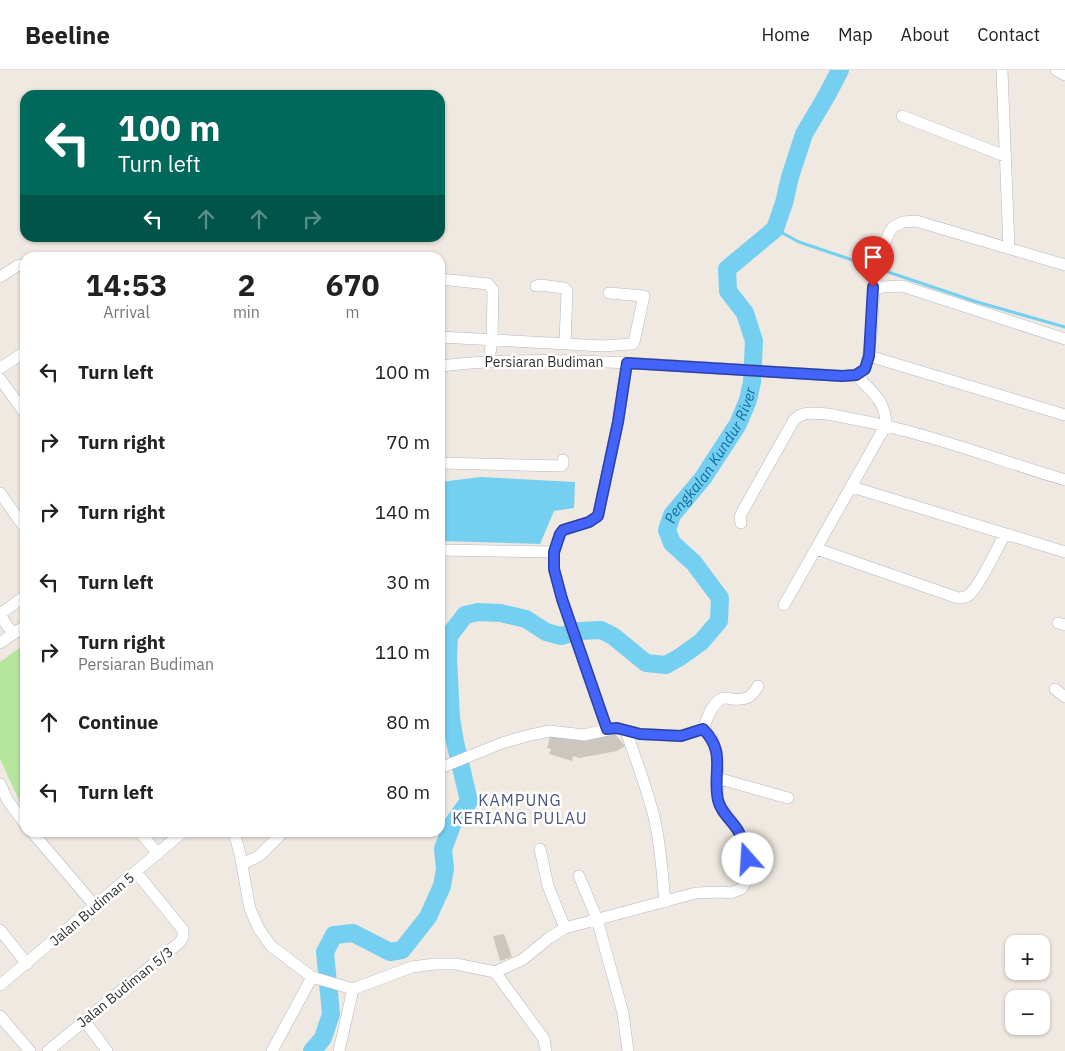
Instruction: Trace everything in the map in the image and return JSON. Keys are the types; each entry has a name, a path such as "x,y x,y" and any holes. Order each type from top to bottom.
{"street":[{"path":"1002,70 1009,248"},
{"path":"1056,70 1065,75"},
{"path":"902,116 1005,156"},
{"path":"784,605 886,425 886,414 882,404 856,375 865,369 869,356 873,285 880,255 890,230 893,227 911,221 1065,265"},
{"path":"0,277 20,265"},
{"path":"445,280 488,284 491,286 494,294 489,361"},
{"path":"873,285 882,287 902,286 1065,339"},
{"path":"536,286 564,288 567,291 565,343"},
{"path":"445,337 628,345 634,342 644,296 609,293"},
{"path":"0,368 20,355"},
{"path":"869,356 1065,415"},
{"name":"Persiaran Budiman","path":"445,365 530,359 842,376 856,375"},
{"path":"607,729 569,620 554,569 554,552 563,530 589,522 598,516 618,422 627,363"},
{"path":"0,379 20,406"},
{"path":"741,523 742,512 798,416 812,413 886,425 1065,480"},
{"path":"445,463 561,466 563,460"},
{"path":"852,487 1065,552"},
{"path":"0,492 20,521"},
{"path":"817,549 962,598 969,595 974,588 1005,534"},
{"path":"445,550 554,552"},
{"path":"13,634 0,614 20,600"},
{"path":"0,644 20,629"},
{"path":"445,767 502,743 550,731 584,735 617,728 626,731 681,736 703,729 715,704 720,699 725,697 746,699 752,696 758,686"},
{"path":"1054,689 1065,697"},
{"path":"235,837 250,909 259,929 271,946 317,978 350,988 412,967 435,964 456,964 495,972 522,960 549,938 565,928 696,893 731,893 741,889 746,882 749,869 748,859 738,830 722,810 718,800 717,753 712,738 703,729"},
{"path":"626,731 645,784 654,817 659,840 665,902"},
{"path":"718,778 788,798"},
{"path":"0,784 8,801 20,817"},
{"path":"36,837 96,907"},
{"path":"144,837 158,854"},
{"name":"Jalan Budiman 5","path":"0,985 96,907 177,837"},
{"path":"242,864 259,856 278,837"},
{"path":"540,849 548,886 565,928"},
{"name":"Jalan Budiman 5/3","path":"48,1051 180,942 183,937 184,930 136,872"},
{"path":"579,876 597,919 623,1013 628,1051"},
{"path":"0,930 27,964"},
{"path":"495,972 544,1039 546,1051"},
{"path":"272,1051 317,978"},
{"path":"339,1051 350,988"},
{"path":"0,1016 30,1051"},
{"path":"84,1020 107,1051"}],"green space":[{"path":"20,648 20,802 0,759 0,662"}],"water":[{"path":"481,477 575,482 574,508 554,511 540,544 445,541 445,481"}],"building":[{"path":"551,733 615,734 625,746 617,751 579,758 573,756 572,761 549,754 551,749 547,748"},
{"path":"504,934 512,957 500,961 493,936"}],"waterway":[{"name":"Pengkalan Kundur River","path":"312,1051 323,1038 331,1014 325,952 334,935 353,933 390,952 402,950 428,917 442,886 445,869 443,849 452,825 469,801 451,718 448,659 449,636 465,615 478,612 501,613 526,619 546,632 561,636 579,631 601,630 613,636 646,663 666,665 701,642 719,621 720,598 694,563 672,543 667,530 672,515 703,478 738,424 748,400 752,382 754,341 745,313 728,291 727,269 775,229 804,134 840,70"},
{"path":"775,229 799,242 977,302 1065,327"}],"district":[{"name":"KAMPUNG KERIANG PULAU","path":"520,809"}],"route":[{"path":"748,859 738,830 722,810 718,800 717,753 712,738 703,729 681,736 640,734 617,728 607,729 562,599 554,569 554,552 563,530 589,522 598,516 600,511 618,422 627,363 842,376 856,375 865,369 869,356 873,287"}]}
